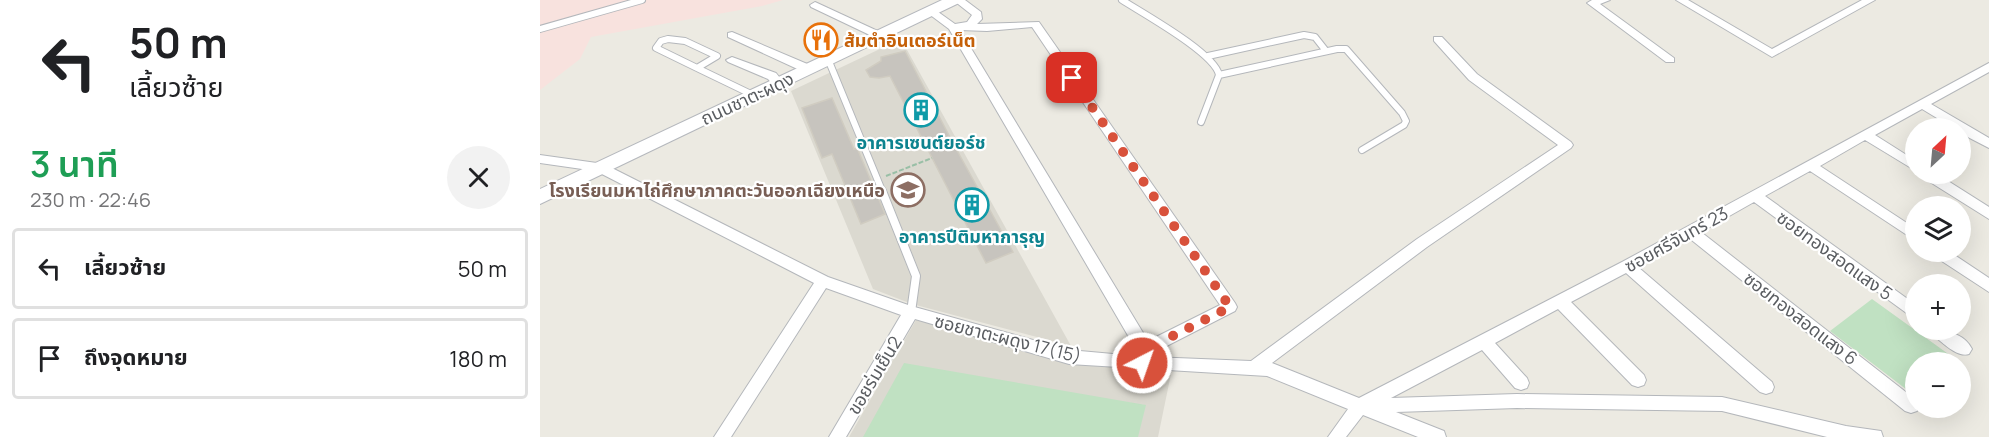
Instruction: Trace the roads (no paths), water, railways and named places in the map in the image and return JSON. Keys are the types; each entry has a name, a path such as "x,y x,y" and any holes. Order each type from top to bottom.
{"street":[{"name":"ถนนชาตะผดุง","path":"540,197 599,167 956,0"},
{"path":"956,0 977,14 1011,26"},
{"path":"1605,0 1592,3 1670,60"},
{"path":"1681,0 1772,54 1870,0"},
{"path":"814,4 878,35"},
{"path":"930,11 957,27 987,28 1035,24 1230,307 1143,357 957,27"},
{"path":"957,27 975,21 977,14"},
{"path":"732,35 808,69"},
{"path":"1255,367 1422,243 1567,145 1473,77 1438,39"},
{"path":"732,60 772,76 778,83"},
{"name":"ซอยศรีจันทร์ 23","path":"1360,406 1627,266 1922,104 1986,72"},
{"path":"1922,104 1989,144"},
{"path":"1866,135 1905,159"},
{"name":"ซอยชาตะผดุง 17(15)","path":"540,159 599,167 823,281 911,312 1069,357 1143,357 1268,369 1438,437"},
{"path":"1810,165 1905,229"},
{"path":"1942,184 1989,214"},
{"name":"ซอยทองสอดแสง 5","path":"1755,196 1905,306"},
{"name":"ซอยทองสอดแสง 6","path":"1690,231 1905,400"},
{"path":"1954,262 1989,286"},
{"path":"1627,266 1766,387"},
{"path":"722,437 823,281"},
{"path":"1560,301 1638,380"},
{"name":"ขอยร่มเย็น2","path":"837,437 911,312"},
{"path":"1952,340 1964,349"},
{"path":"1484,341 1521,383"},
{"path":"1336,437 1360,406 1517,401 1722,404 1846,434 1875,437"}],"lane":[{"path":"540,29 642,0"},
{"path":"1122,0 1208,56 1218,69 1219,75 1201,122"},
{"path":"1208,56 1304,35 1315,37 1326,51"},
{"path":"698,68 717,56 678,38 665,40 656,46 656,48 753,95"},
{"path":"1219,75 1342,48 1351,52 1405,117 1404,125 1362,150"},
{"path":"828,59 916,276 911,312"}],"place":[{"name":"ส้มตำอินเตอร์เน็ต","path":"821,40"},
{"name":"อาคารเซนต์ยอร์ช","path":"921,110"},
{"name":"โรงเรียนมหาไถ่ศึกษาภาคตะวันออกเฉียงเหนือ","path":"908,190"},
{"name":"อาคารปีติมหาการุญ","path":"972,205"}]}
